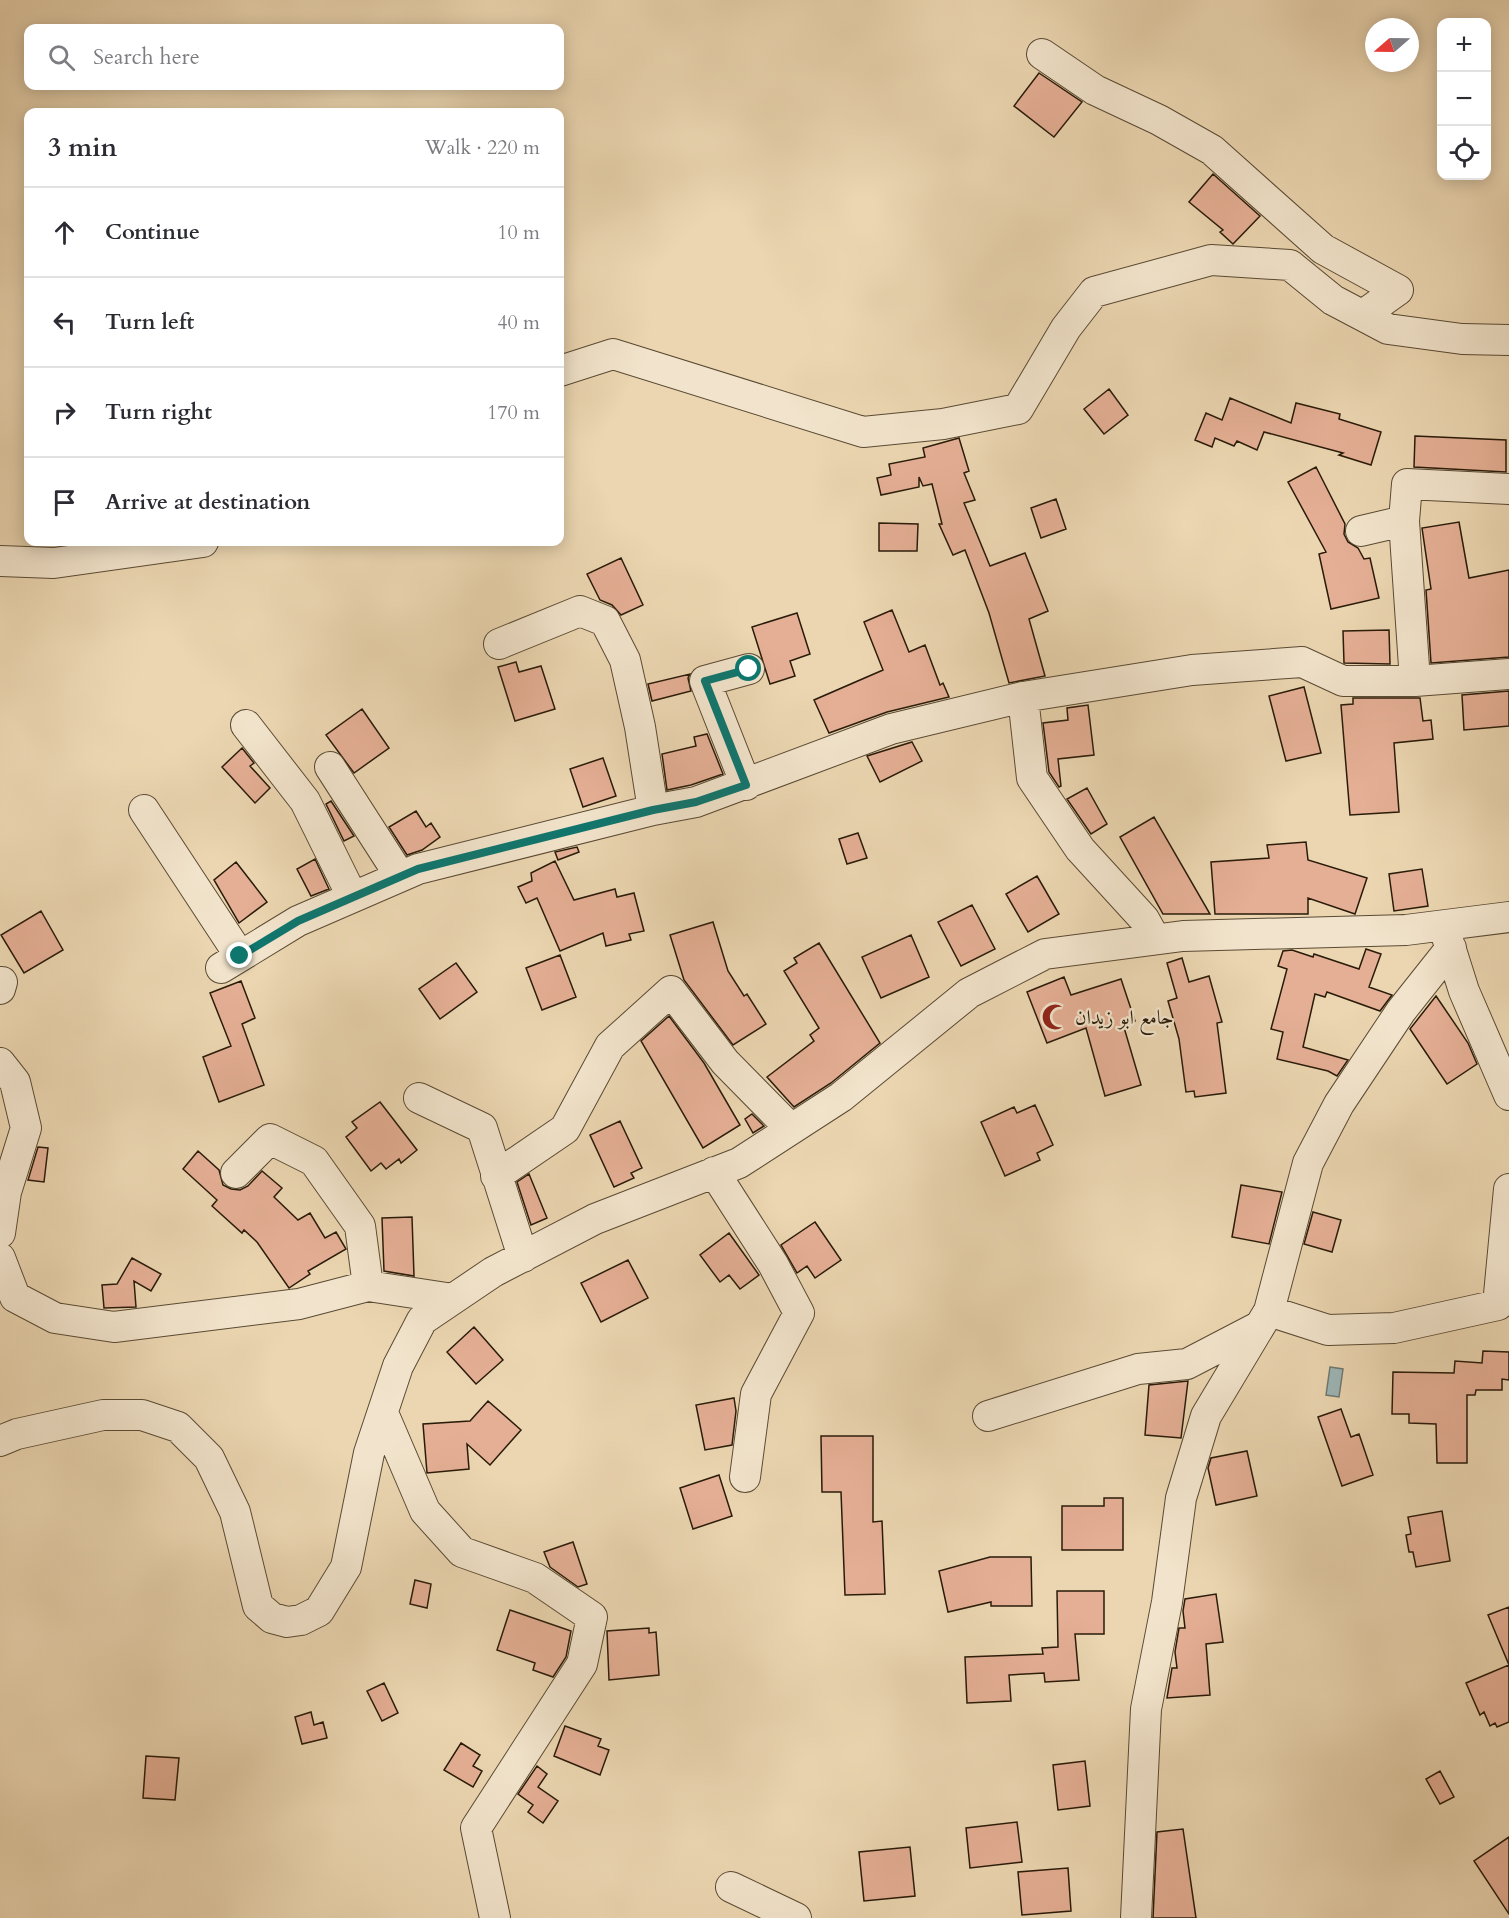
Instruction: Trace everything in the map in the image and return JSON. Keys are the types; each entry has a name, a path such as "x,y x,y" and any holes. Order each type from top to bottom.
{"street":[{"path":"1042,54 1095,90 1159,120 1212,150 1323,249 1398,290 1363,315"},
{"path":"564,370 613,354 863,432 943,424 1017,409 1066,328 1094,292 1211,260 1290,265 1334,300 1388,329 1462,339 1509,340"},
{"path":"1415,681 1404,522 1407,484 1509,489"},
{"path":"1361,531 1404,522"},
{"path":"0,561 54,563 175,546"},
{"path":"499,644 580,611 605,621 625,660 640,727 653,810"},
{"path":"144,810 231,962 298,921 400,876 514,844 653,810 696,802 891,729 1023,697 1192,670 1302,662 1343,681 1415,681 1509,674"},
{"path":"746,785 705,681 749,669"},
{"path":"1023,697 1032,778 1080,849 1144,918 1155,939"},
{"path":"246,725 305,801 352,896"},
{"path":"330,767 400,876"},
{"path":"0,1441 17,1434 103,1415 142,1415 178,1427 209,1458 235,1512 258,1606 272,1618 287,1622 301,1620 319,1611 346,1567 369,1453 398,1366 422,1320 493,1272 595,1220 739,1163 841,1097 969,993 1045,954 1183,936 1406,930 1447,937 1509,916"},
{"path":"1447,937 1464,990 1496,1034 1509,1095"},
{"path":"1136,1918 1146,1709 1167,1602 1181,1498 1206,1416 1265,1319 1308,1163 1339,1104 1447,937"},
{"path":"496,1176 565,1129 610,1046 671,991 724,1062 791,1129"},
{"path":"0,1063 15,1082 26,1128 6,1192 0,1233"},
{"path":"419,1098 482,1128 522,1257"},
{"path":"236,1173 270,1139 314,1161 360,1226 368,1286"},
{"path":"714,1172 773,1264 799,1313 756,1394 745,1477"},
{"path":"988,1416 1138,1369 1187,1364 1265,1319 1328,1330 1394,1328 1504,1308 1509,1189"},
{"path":"0,1258 15,1297 55,1318 114,1327 299,1304 368,1286 453,1299"},
{"path":"382,1413 425,1512 462,1552 535,1578 592,1617 582,1664 476,1828 495,1918"},
{"path":"731,1887 796,1918"}],"water":[{"path":"1330,1367 1343,1369 1339,1397 1326,1395"}],"building":[{"path":"1039,73 1082,102 1054,137 1014,106"},
{"path":"1213,174 1260,216 1233,244 1220,232 1223,230 1189,202"},
{"path":"1109,389 1128,415 1104,434 1084,409"},
{"path":"1230,398 1291,423 1296,403 1340,414 1339,419 1381,432 1371,465 1339,455 1343,453 1264,432 1257,450 1237,441 1234,446 1215,438 1212,447 1195,440 1206,413 1222,420"},
{"path":"1415,436 1506,440 1506,472 1414,467"},
{"path":"959,438 969,471 964,473 975,500 964,503 990,566 1025,553 1048,611 1029,619 1045,676 1009,683 989,613 965,550 953,555 939,524 942,524 932,484 923,486 919,477 919,487 881,495 877,478 891,475 889,464 925,457 923,448"},
{"path":"1316,467 1345,524 1344,534 1348,542 1358,548 1364,559 1370,558 1379,598 1331,609 1319,554 1326,552 1288,482"},
{"path":"1056,499 1066,529 1041,538 1031,508"},
{"path":"1459,522 1469,578 1509,570 1509,657 1431,663 1426,590 1431,589 1422,528"},
{"path":"879,523 918,524 917,551 879,551"},
{"path":"621,558 643,605 621,615 612,605 600,600 587,574"},
{"path":"892,610 909,652 925,645 940,685 943,683 949,697 887,712 829,733 814,700 883,670 864,622"},
{"path":"797,613 810,654 790,661 795,676 770,684 752,627"},
{"path":"1389,630 1390,664 1344,663 1343,631"},
{"path":"516,662 519,672 541,666 555,709 515,721 498,667"},
{"path":"690,674 688,678 691,691 652,701 648,684"},
{"path":"1304,687 1321,753 1286,761 1269,696"},
{"path":"1509,691 1509,726 1464,730 1462,695"},
{"path":"1353,698 1420,698 1423,721 1431,720 1433,739 1394,743 1399,812 1350,815 1341,705 1353,704"},
{"path":"1088,705 1094,755 1058,759 1061,786 1059,787 1049,772 1043,723 1068,720 1067,708"},
{"path":"362,709 389,748 354,773 326,735"},
{"path":"707,734 723,774 667,790 662,754 696,746 694,737"},
{"path":"912,742 922,761 880,782 867,756"},
{"path":"242,748 254,763 250,766 270,788 255,803 222,767"},
{"path":"603,758 616,796 583,807 570,769"},
{"path":"1087,788 1107,824 1091,834 1067,799"},
{"path":"331,801 354,836 344,841 326,804"},
{"path":"416,811 426,827 431,823 440,837 422,850 407,855 389,827"},
{"path":"1154,817 1210,914 1163,914 1120,837"},
{"path":"858,833 867,858 847,864 839,839"},
{"path":"1306,842 1308,860 1367,878 1355,914 1308,898 1308,914 1215,914 1211,862 1269,858 1267,845"},
{"path":"577,847 579,852 558,860 555,852"},
{"path":"315,859 329,889 311,896 297,869"},
{"path":"555,861 574,900 615,889 617,897 634,893 644,931 629,934 631,940 606,946 603,933 560,951 537,898 526,903 518,887 532,881 531,873"},
{"path":"236,862 267,902 239,923 214,880"},
{"path":"1422,869 1428,906 1394,911 1389,874"},
{"path":"1037,876 1059,914 1028,932 1006,894"},
{"path":"972,905 995,949 961,966 938,922"},
{"path":"41,911 63,950 24,973 1,935"},
{"path":"713,922 728,971 744,996 747,994 766,1024 733,1045 684,980 670,935"},
{"path":"911,935 929,977 881,998 862,957"},
{"path":"819,943 880,1043 831,1083 794,1107 767,1077 814,1041 810,1035 819,1028 784,971 797,963 794,958"},
{"path":"1366,949 1381,954 1369,987 1392,995 1380,1011 1327,992 1325,997 1315,994 1303,1047 1348,1060 1337,1076 1328,1071 1277,1059 1283,1032 1271,1029 1287,969 1278,966 1283,951 1292,950 1313,957 1314,954 1359,969"},
{"path":"560,955 576,997 542,1010 526,968"},
{"path":"1182,958 1189,982 1209,976 1222,1022 1217,1023 1226,1093 1195,1097 1194,1091 1186,1092 1179,1039 1168,1001 1177,998 1167,963"},
{"path":"456,963 477,992 440,1019 419,989"},
{"path":"1064,977 1071,995 1121,979 1135,1021 1123,1024 1141,1085 1105,1096 1086,1028 1047,1043 1027,992"},
{"path":"241,981 255,1018 242,1024 264,1085 219,1102 203,1057 231,1046 210,993"},
{"path":"1436,996 1468,1043 1477,1064 1447,1084 1410,1029"},
{"path":"669,1016 704,1063 740,1125 703,1148 641,1041"},
{"path":"380,1102 417,1150 401,1163 399,1159 386,1169 381,1163 371,1171 346,1137 357,1128 352,1122"},
{"path":"1035,1105 1053,1145 1037,1153 1040,1160 1005,1176 981,1122 1014,1107 1017,1113"},
{"path":"752,1114 764,1126 753,1133 745,1119"},
{"path":"620,1121 642,1168 631,1173 634,1178 614,1187 590,1135"},
{"path":"38,1147 48,1148 44,1182 28,1180"},
{"path":"198,1151 219,1170 223,1185 231,1189 240,1190 248,1186 262,1171 282,1188 274,1197 298,1220 310,1213 325,1238 336,1232 346,1249 308,1271 310,1274 289,1288 257,1242 244,1230 242,1233 212,1206 217,1200 183,1169"},
{"path":"529,1174 547,1218 531,1225 517,1182"},
{"path":"1241,1185 1282,1192 1269,1244 1232,1237"},
{"path":"1313,1212 1341,1220 1332,1252 1304,1244"},
{"path":"412,1217 414,1276 384,1271 382,1218"},
{"path":"815,1222 841,1260 815,1278 807,1266 797,1273 781,1245"},
{"path":"729,1233 759,1275 740,1289 729,1275 720,1282 700,1255"},
{"path":"132,1258 161,1274 151,1291 134,1281 136,1307 104,1308 102,1285 117,1284"},
{"path":"628,1260 648,1298 601,1322 581,1283"},
{"path":"474,1327 503,1360 476,1384 447,1352"},
{"path":"1483,1351 1509,1352 1509,1380 1502,1379 1502,1390 1476,1390 1475,1395 1467,1395 1467,1463 1437,1463 1436,1424 1409,1423 1409,1414 1392,1414 1393,1372 1454,1373 1455,1361 1482,1363"},
{"path":"1188,1381 1181,1438 1145,1435 1149,1385"},
{"path":"734,1398 736,1411 732,1445 705,1450 696,1405"},
{"path":"488,1401 521,1430 490,1465 467,1444 469,1469 427,1473 423,1424 470,1421"},
{"path":"1341,1409 1351,1437 1359,1434 1373,1475 1342,1486 1318,1417"},
{"path":"821,1436 873,1436 873,1522 882,1521 885,1594 845,1595 841,1492 822,1492"},
{"path":"1247,1451 1257,1496 1216,1505 1208,1468 1211,1458"},
{"path":"719,1475 732,1516 693,1529 680,1488"},
{"path":"1104,1498 1123,1498 1123,1550 1062,1550 1062,1506 1104,1506"},
{"path":"1442,1511 1450,1561 1416,1567 1413,1552 1409,1552 1406,1535 1411,1534 1408,1517"},
{"path":"573,1542 587,1584 578,1587 550,1567 544,1552"},
{"path":"990,1557 1031,1557 1032,1606 991,1606 991,1602 948,1612 939,1571"},
{"path":"415,1580 431,1584 427,1608 410,1604"},
{"path":"1057,1591 1104,1591 1104,1634 1075,1634 1079,1680 1045,1682 1044,1673 1009,1675 1011,1701 967,1703 965,1657 1043,1654 1042,1648 1058,1647"},
{"path":"1216,1594 1223,1642 1206,1644 1210,1695 1167,1698 1172,1668 1177,1668 1175,1652 1179,1628 1185,1628 1183,1611 1185,1599"},
{"path":"1509,1607 1509,1665 1488,1615"},
{"path":"510,1610 571,1631 566,1657 553,1677 533,1670 535,1663 497,1650"},
{"path":"649,1628 649,1633 656,1632 659,1675 609,1680 607,1631"},
{"path":"1509,1665 1509,1722 1497,1727 1495,1723 1490,1726 1484,1712 1480,1715 1466,1683"},
{"path":"384,1683 398,1713 382,1721 367,1691"},
{"path":"311,1712 314,1725 323,1722 327,1738 302,1744 295,1717"},
{"path":"565,1726 601,1739 598,1746 609,1750 600,1775 554,1756"},
{"path":"461,1743 480,1755 473,1766 482,1771 473,1787 444,1770"},
{"path":"146,1756 179,1758 175,1800 143,1798"},
{"path":"1085,1761 1090,1806 1058,1810 1053,1765"},
{"path":"537,1766 547,1774 538,1787 558,1801 543,1823 528,1812 533,1805 518,1794"},
{"path":"1440,1771 1454,1797 1440,1804 1426,1779"},
{"path":"1017,1822 1022,1862 970,1868 966,1828"},
{"path":"1183,1829 1196,1918 1153,1918 1157,1832"},
{"path":"1509,1837 1509,1914 1474,1861"},
{"path":"910,1847 915,1896 864,1901 859,1852"},
{"path":"1068,1868 1071,1911 1022,1915 1018,1872"}],"place":[{"name":"جامع ابو زيدان","path":"1055,1017"}],"route":[{"path":"240,956 298,921 418,869 653,810 696,802 746,785 705,681 749,669"}]}
